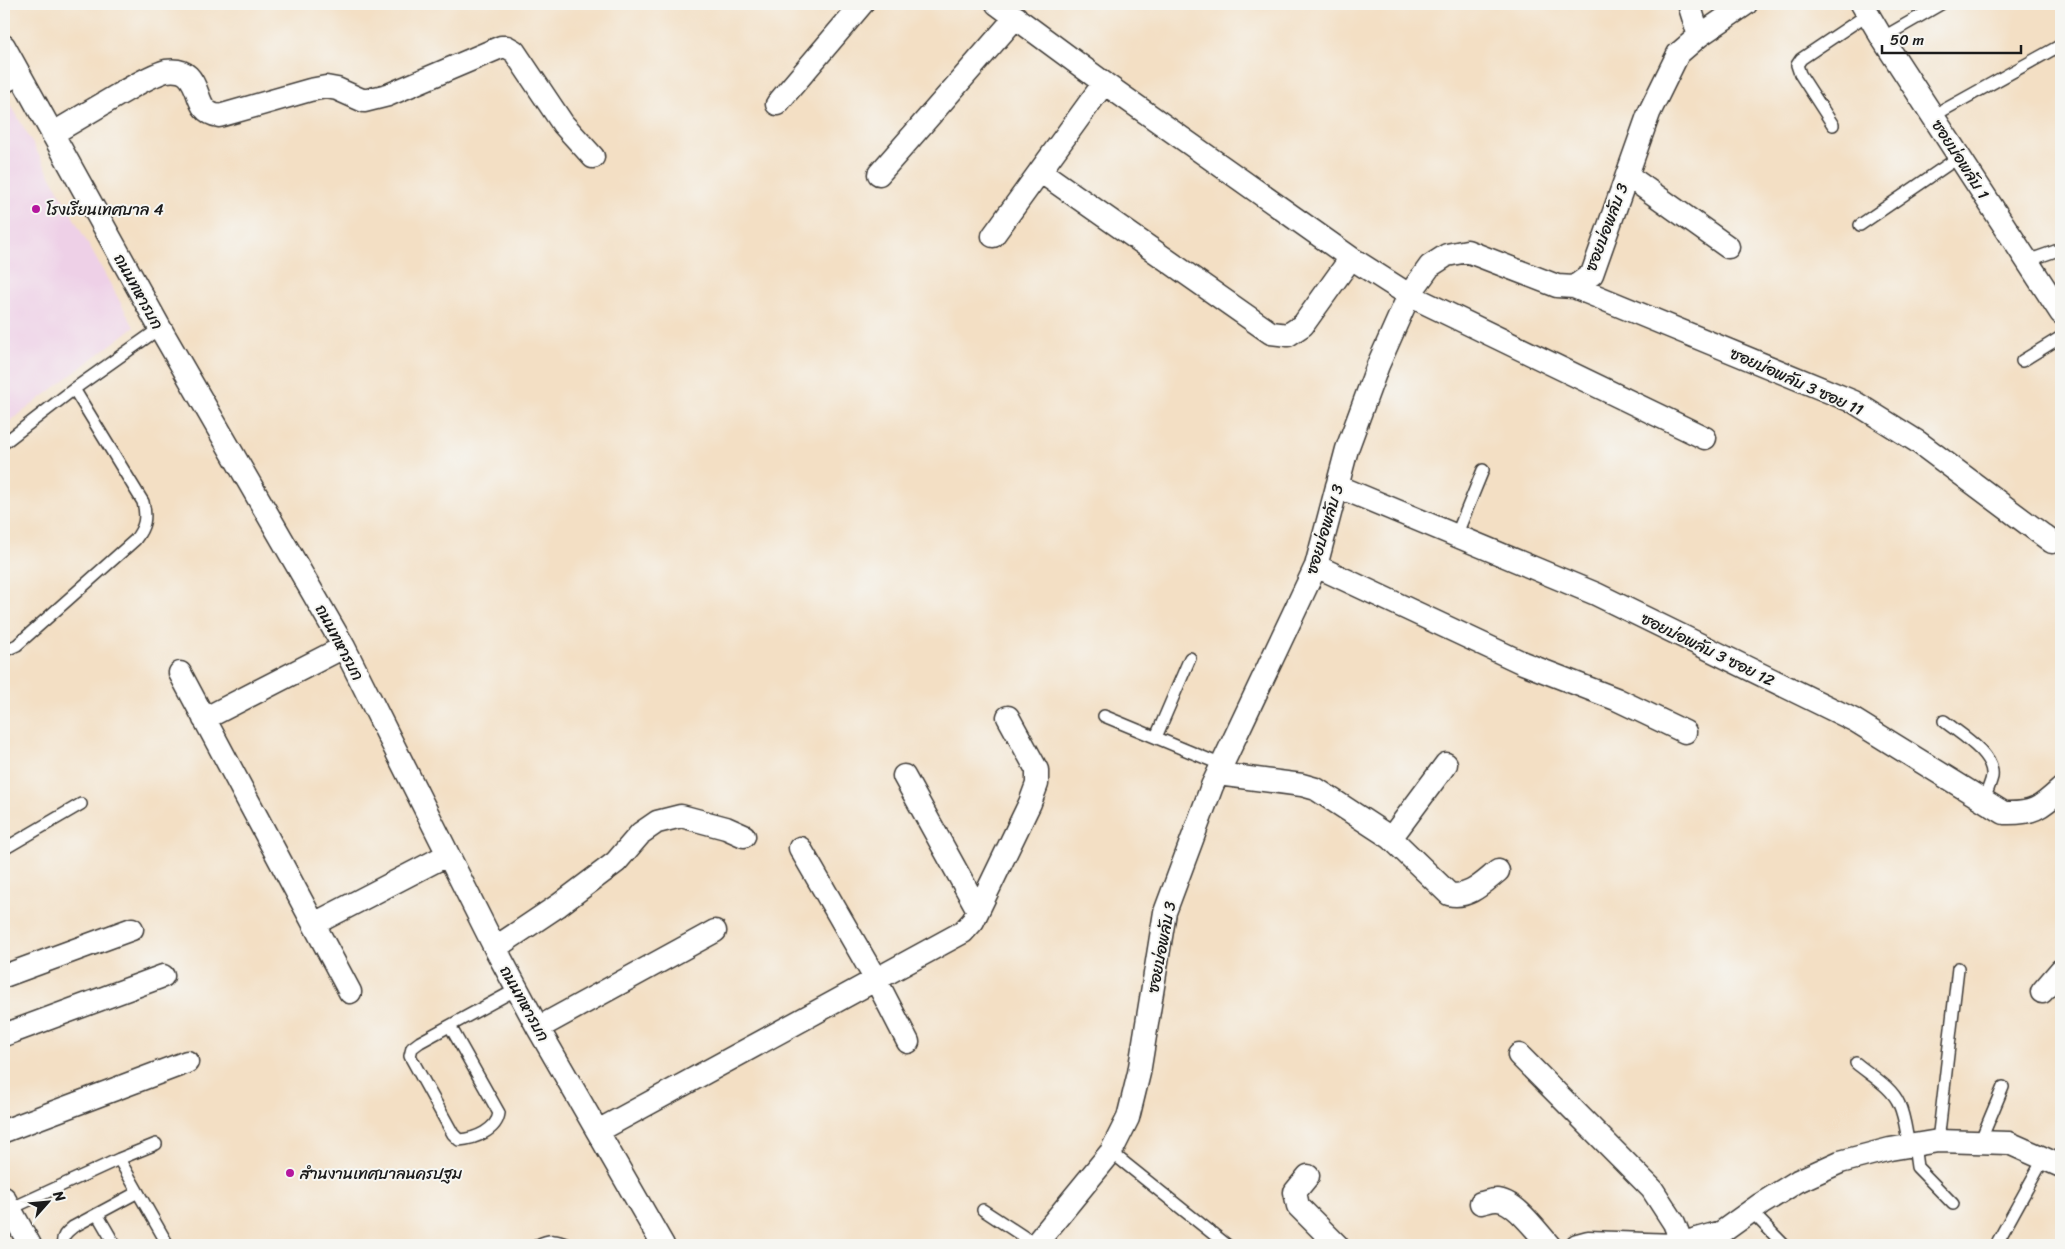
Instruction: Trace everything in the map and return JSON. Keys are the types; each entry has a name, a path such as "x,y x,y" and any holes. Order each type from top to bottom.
{"street":[{"path":"777,104 862,4"},
{"path":"997,4 1104,83 1351,258 1409,295 1705,438"},
{"path":"1689,4 1699,36"},
{"name":"ซอยบ่อพลับ 3","path":"1035,1245 1111,1152 1128,1118 1138,1073 1165,912 1220,769 1316,566 1347,449 1378,365 1409,295 1430,266 1447,255 1467,251 1557,286 1574,286 1592,274 1649,113 1678,54 1699,36 1746,4"},
{"name":"ซอยบ่อพลับ 1","path":"1865,9 2061,313"},
{"path":"879,174 1016,17"},
{"name":"ถนนทหารบก","path":"4,46 12,83 52,134 160,328 344,647 495,948 538,1028 663,1245"},
{"path":"52,134 148,78 167,71 178,70 184,73 194,86 205,110 210,114 219,116 326,87 337,89 364,101 388,96 501,47 507,47 514,51 563,124 593,157"},
{"path":"993,236 1104,83"},
{"path":"1040,171 1271,333 1288,335 1303,325 1351,258"},
{"path":"1626,175 1728,247"},
{"name":"ซอยบ่อพลับ 3 ซอย 11","path":"1574,286 1854,402 1918,442 2052,542"},
{"name":"ซอยบ่อพลับ 3 ซอย 12","path":"1337,486 1596,594 1854,720 2004,813 2024,814 2042,806 2061,789"},
{"path":"1316,566 1523,663 1616,699 1685,732"},
{"path":"204,719 344,647"},
{"path":"180,673 350,992"},
{"path":"598,1131 962,932 973,921 1030,803 1037,784 1037,770 1008,717"},
{"path":"1391,838 1446,764"},
{"path":"1220,769 1302,785 1316,790 1391,838 1449,894 1464,895 1472,892 1498,871"},
{"path":"904,776 978,910"},
{"path":"495,948 559,905 616,862 640,833 657,822 681,816 726,828 744,836"},
{"path":"800,848 875,978 908,1042"},
{"path":"314,924 447,855"},
{"path":"4,976 132,929"},
{"path":"538,1028 715,931"},
{"path":"2042,992 2061,970"},
{"path":"4,1034 163,976"},
{"path":"1519,1055 1652,1189 1674,1223 1682,1242"},
{"path":"4,1131 187,1062"},
{"path":"1576,1245 1588,1242 1675,1245 1722,1232 1798,1180 1840,1162 1911,1145 1938,1141 2009,1143 2053,1162"},
{"path":"1308,1176 1295,1192 1298,1206 1336,1245"},
{"path":"1481,1203 1498,1200 1508,1204 1528,1220 1548,1245"},
{"path":"7,1204 30,1245"}],"lane":[{"path":"1882,38 1941,4"},
{"path":"1833,124 1800,74 1797,65 1865,9"},
{"path":"1933,116 2061,45"},
{"path":"1860,225 1959,157"},
{"path":"2027,261 2061,249"},
{"path":"4,443 74,389 160,328"},
{"path":"2022,361 2061,337"},
{"path":"4,651 17,645 135,540 144,528 146,515 143,502 74,389"},
{"path":"1456,536 1483,470"},
{"path":"1156,737 1190,658"},
{"path":"1104,716 1156,737 1220,769"},
{"path":"1944,722 1985,755 1990,764 1992,776 1984,800"},
{"path":"4,849 82,804"},
{"path":"1938,1141 1958,968"},
{"path":"450,1026 499,1113 494,1127 468,1139 459,1140 453,1134 410,1056 412,1048 450,1026 517,989"},
{"path":"1856,1063 1891,1092 1898,1102 1917,1167 1954,1204"},
{"path":"1980,1142 2003,1087"},
{"path":"7,1204 156,1144"},
{"path":"1111,1152 1227,1245"},
{"path":"119,1159 168,1245"},
{"path":"1997,1243 2053,1162"},
{"path":"63,1245 62,1240 66,1233 138,1192"},
{"path":"983,1210 1035,1245"},
{"path":"1751,1211 1784,1245"},
{"path":"98,1214 115,1245"},
{"path":"538,1245 543,1242 557,1240 568,1245"}],"shaded area":[{"name":"โรงเรียนเทศบาล 4","path":"4,92 134,327 4,426"}],"place":[{"name":"โรงเรียนเทศบาล 4","path":"36,209"},
{"name":"สำนงานเทศบาลนครปฐม","path":"290,1173"}]}
